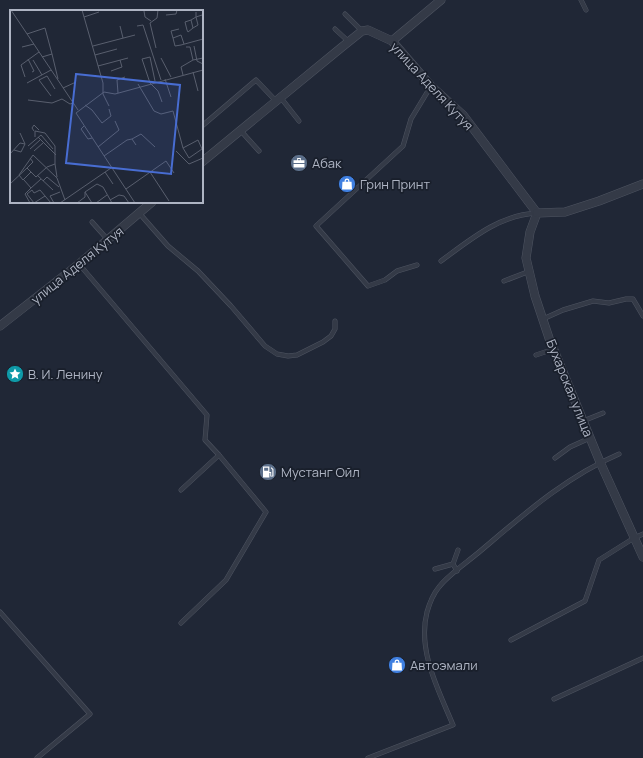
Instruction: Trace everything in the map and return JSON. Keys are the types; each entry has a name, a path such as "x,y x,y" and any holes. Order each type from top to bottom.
{"street":[{"path":"392,41 439,0"},
{"name":"улица Аделя Кутуя","path":"362,31 368,30 392,41 431,86 463,115 538,213"},
{"path":"203,161 362,31"},
{"path":"538,213 565,212 599,202 643,184"},
{"name":"улица Аделя Кутуя","path":"0,326 79,264 140,214 151,203"},
{"name":"Бухарская улица","path":"538,213 530,232 526,258 543,319 600,462 643,557"}],"lane":[{"path":"581,0 586,10"},
{"path":"345,14 362,31"},
{"path":"335,29 348,42"},
{"path":"203,125 256,80 278,99 299,121"},
{"path":"417,265 397,271 385,280 368,286 316,226 403,146 411,118 431,86"},
{"path":"241,131 259,151"},
{"path":"441,261 485,228 520,214 538,213"},
{"path":"140,214 168,246 198,271 231,306 265,346 277,354 288,356 297,355 323,342 331,336 335,329 335,321"},
{"path":"92,222 108,240"},
{"path":"79,264 207,415 205,440 219,454 266,512 226,580 181,623"},
{"path":"504,281 530,271"},
{"path":"543,319 563,310 593,301 609,303 626,299 633,299 643,316"},
{"path":"536,355 554,348"},
{"path":"583,421 603,413"},
{"path":"555,458 570,447 590,438"},
{"path":"181,490 219,454"},
{"path":"368,758 454,725 430,669 425,641 427,612 438,587 534,505 600,462 619,454"},
{"path":"511,640 585,601 599,560 643,534"},
{"path":"457,571 453,564 458,550"},
{"path":"435,569 453,564"},
{"path":"0,612 90,714 37,758"},
{"path":"554,699 643,658"}],"place":[{"name":"Абак","path":"299,163"},
{"name":"Грин Принт","path":"347,184"},
{"name":"В. И. Ленину","path":"15,374"},
{"name":"Мустанг Ойл","path":"268,472"},
{"name":"Автоэмали","path":"397,665"}]}
